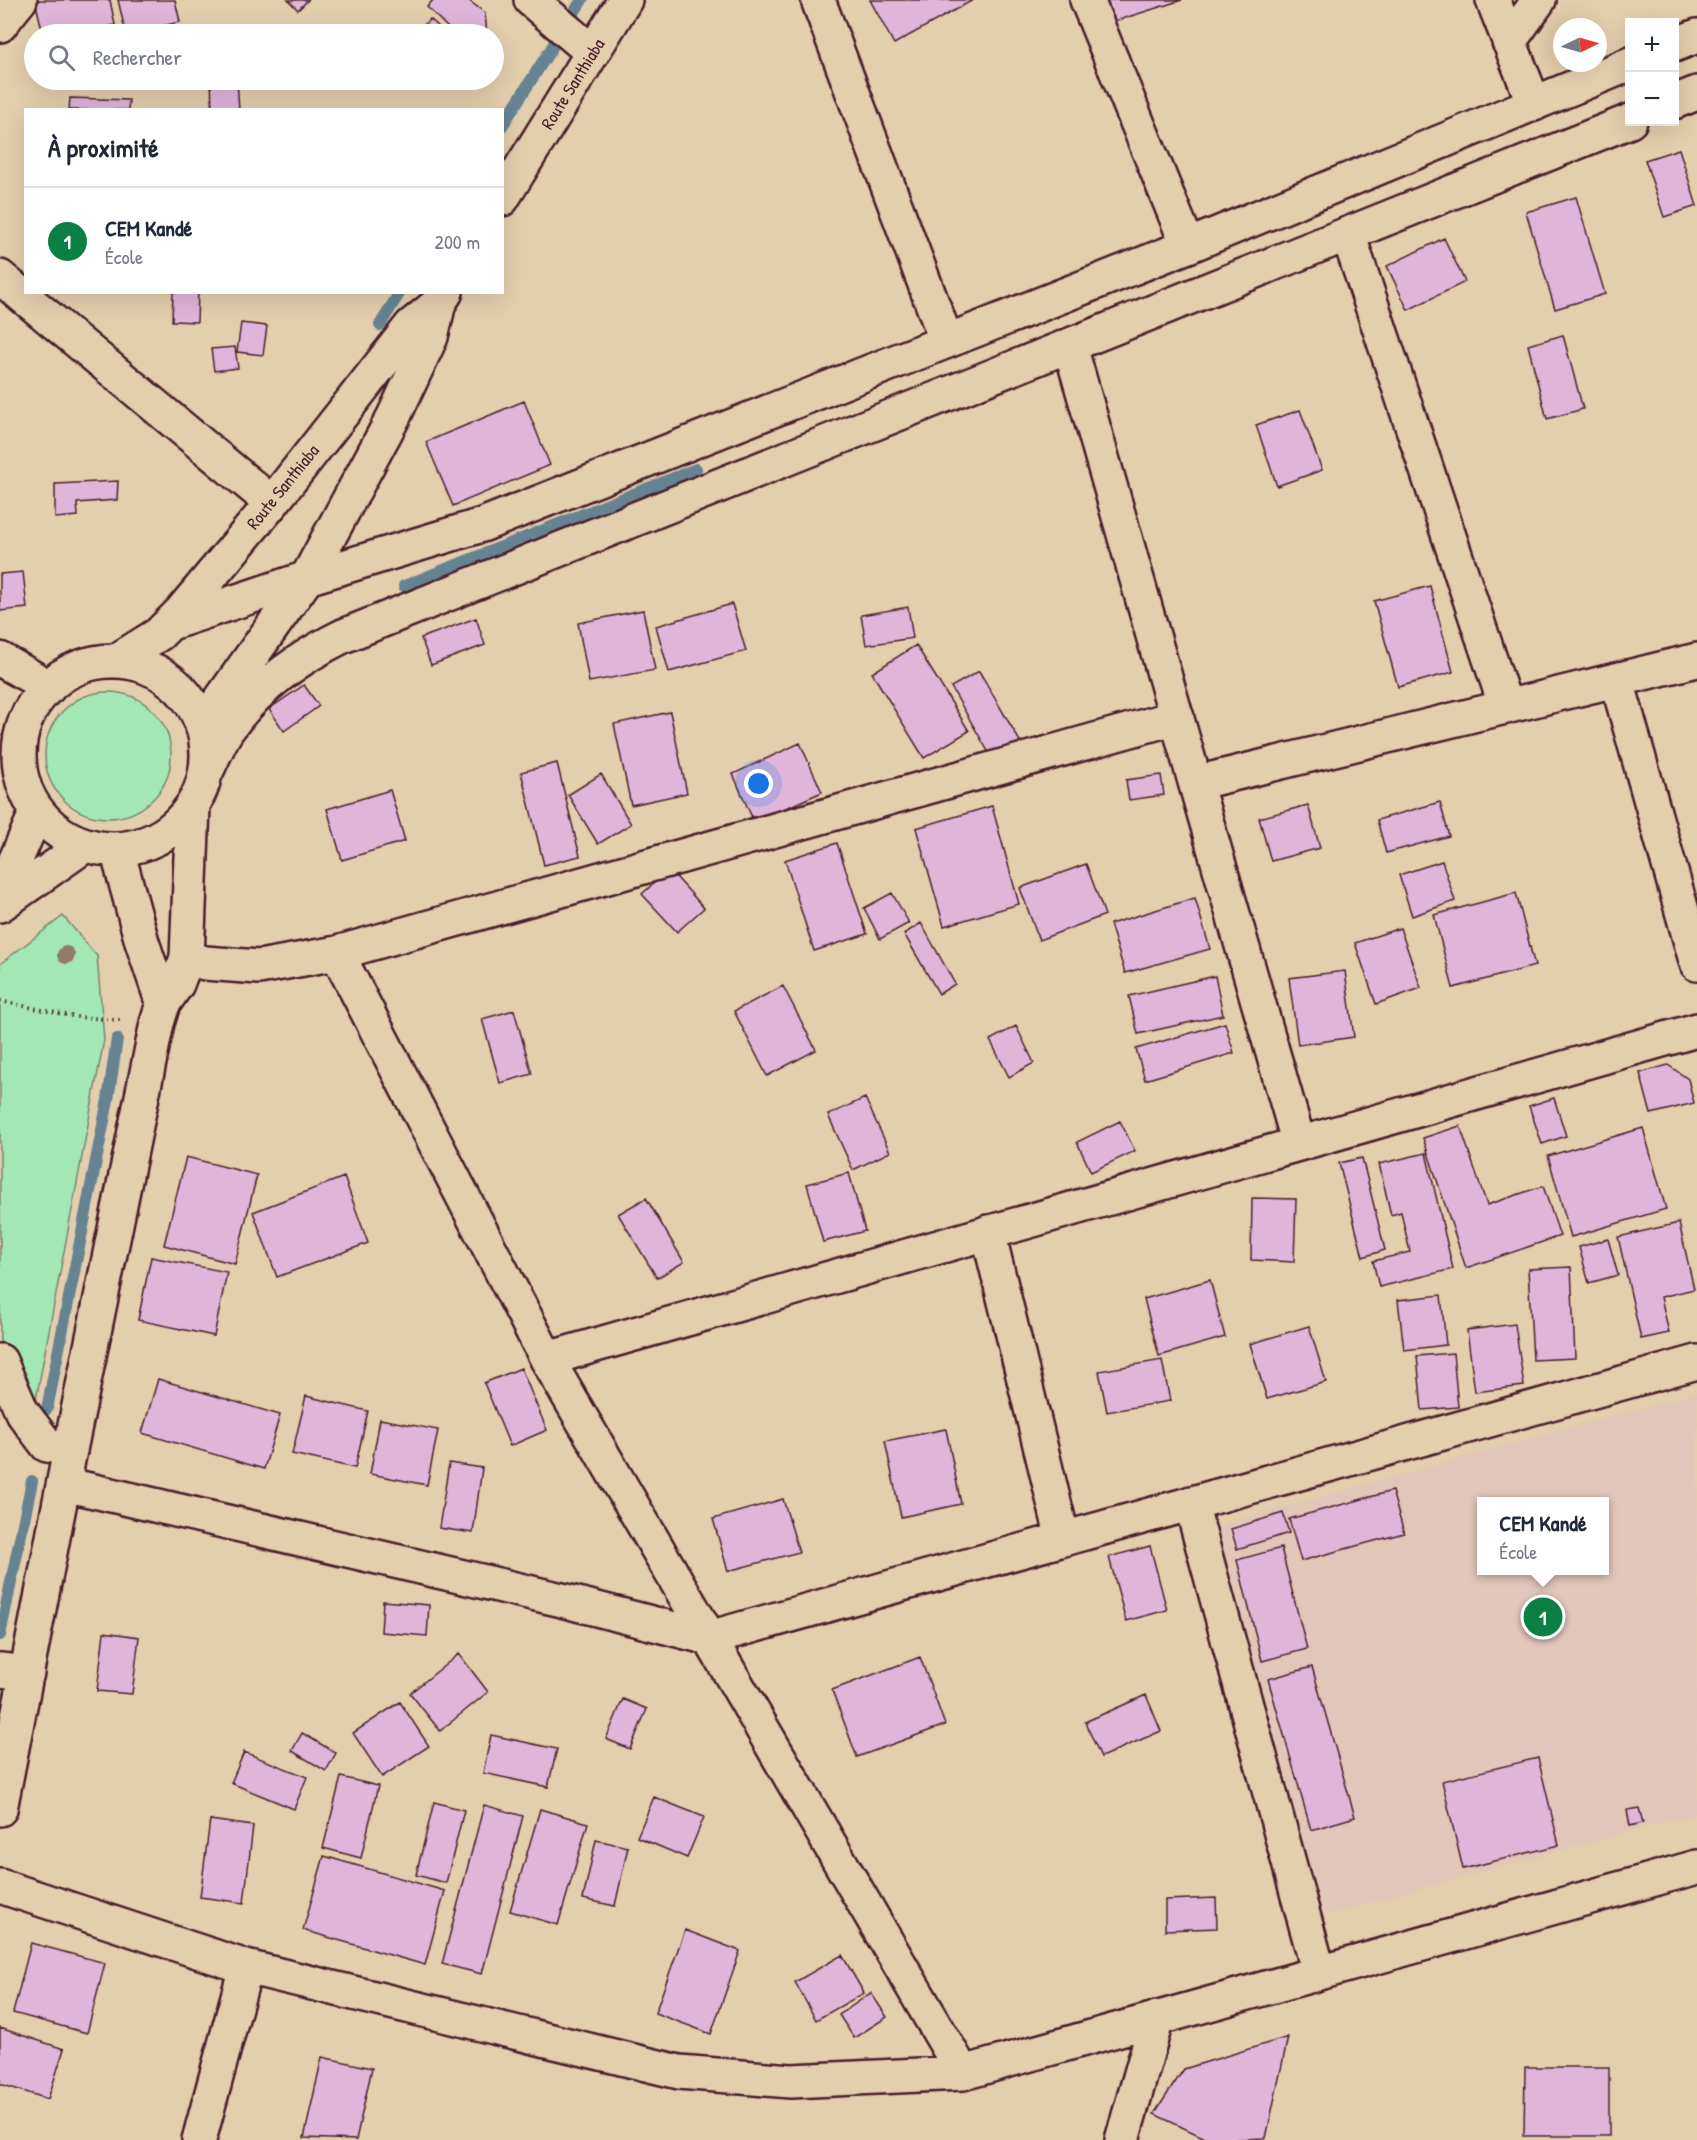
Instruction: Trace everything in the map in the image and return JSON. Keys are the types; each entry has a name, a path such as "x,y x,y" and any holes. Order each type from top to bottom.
{"street":[{"path":"0,25 20,0"},
{"path":"531,0 592,52"},
{"name":"Route Santhiaba","path":"504,196 625,0"},
{"path":"818,0 946,340"},
{"path":"1087,0 1188,246"},
{"path":"1493,0 1534,104"},
{"path":"1509,42 1539,0"},
{"path":"1679,43 1697,36"},
{"path":"171,623 307,578 482,525 1188,246 1625,66"},
{"path":"1679,100 1697,93"},
{"path":"206,772 206,743 202,726 187,698 161,674 139,664 116,661 69,672 36,699 22,729 18,750 10,761 37,812 60,834 84,846 117,850 140,846 159,838 180,822 193,806 206,772 227,730 250,703 279,676 317,648 1625,123"},
{"path":"1348,234 1506,707"},
{"path":"0,277 272,503"},
{"name":"Route Santhiaba","path":"116,661 159,634 171,623 272,503 411,326 442,298"},
{"name":"Route Santhiaba","path":"202,726 307,578 394,416 431,337 442,298"},
{"path":"1070,346 1299,1144"},
{"path":"0,659 49,687"},
{"path":"1196,783 1697,660"},
{"path":"1617,681 1697,964"},
{"path":"187,958 205,963 260,967 336,953 1177,717"},
{"path":"0,1809 14,1672 64,1484 163,1004 177,984 187,958 193,806"},
{"path":"0,896 37,812"},
{"path":"0,905 84,846"},
{"path":"117,850 139,932 163,1004"},
{"path":"336,953 547,1359 963,2073"},
{"path":"547,1359 1697,1030"},
{"path":"988,1232 1063,1539"},
{"path":"0,1360 22,1412 47,1445 70,1450"},
{"path":"64,1484 562,1600 709,1638 1697,1362"},
{"path":"1191,1503 1318,1973"},
{"path":"0,1886 246,1967 679,2072 790,2081 963,2073 1697,1867"},
{"path":"199,2140 246,1967"},
{"path":"1122,2140 1157,2018"}],"shaded area":[{"path":"1697,1393 1697,1813 1324,1915 1217,1526"}],"green space":[{"path":"108,692 132,697 152,711 166,731 171,755 166,779 152,799 132,813 108,818 84,813 64,799 50,779 45,755 50,731 64,711 84,697"},
{"path":"63,916 97,956 104,1040 34,1410 0,1348 0,964"}],"building":[{"path":"35,0 110,0 115,24 41,24"},
{"path":"118,0 175,0 180,22 124,24"},
{"path":"288,0 308,0 298,10"},
{"path":"433,0 468,0 485,13 486,24 444,24 427,7"},
{"path":"870,0 973,0 894,44"},
{"path":"1106,0 1182,0 1112,22"},
{"path":"430,19 436,24 425,24"},
{"path":"211,90 238,90 239,108 212,108"},
{"path":"70,98 129,100 128,108 69,108"},
{"path":"1679,149 1697,206 1664,217 1645,160"},
{"path":"1576,197 1605,294 1555,309 1526,212"},
{"path":"1444,238 1465,282 1408,310 1387,266"},
{"path":"173,294 198,294 197,322 172,321"},
{"path":"241,323 267,326 263,355 237,352"},
{"path":"1563,335 1583,409 1547,419 1528,345"},
{"path":"235,347 238,368 214,371 211,349"},
{"path":"524,401 550,465 453,506 426,442"},
{"path":"1300,410 1322,470 1277,486 1256,425"},
{"path":"118,481 117,500 77,503 78,516 55,518 55,484"},
{"path":"23,572 27,608 0,611 0,574"},
{"path":"1430,586 1453,672 1398,687 1374,601"},
{"path":"732,604 746,651 669,672 656,626"},
{"path":"908,607 913,638 866,645 861,615"},
{"path":"643,610 655,670 589,682 578,623"},
{"path":"476,618 485,645 431,665 421,638"},
{"path":"916,645 969,731 924,758 872,673"},
{"path":"979,671 1021,743 993,760 951,687"},
{"path":"304,685 319,706 284,731 269,709"},
{"path":"670,712 687,793 631,805 614,724"},
{"path":"800,743 822,792 754,822 733,774"},
{"path":"557,763 580,856 544,865 521,772"},
{"path":"601,774 631,824 598,844 568,795"},
{"path":"1161,775 1164,795 1129,800 1126,780"},
{"path":"390,790 405,841 342,860 327,809"},
{"path":"1440,802 1449,836 1386,853 1377,820"},
{"path":"1308,805 1320,848 1271,861 1259,818"},
{"path":"992,806 1019,904 944,926 916,828"},
{"path":"837,843 867,934 814,951 785,860"},
{"path":"1442,861 1455,901 1412,916 1399,875"},
{"path":"1086,864 1105,915 1039,940 1020,888"},
{"path":"669,869 704,908 677,932 642,894"},
{"path":"892,893 909,923 880,939 864,908"},
{"path":"1516,893 1535,966 1453,988 1434,915"},
{"path":"1195,898 1210,949 1125,973 1110,924"},
{"path":"921,923 955,984 939,994 904,934"},
{"path":"1400,928 1421,988 1376,1004 1355,943"},
{"path":"1345,971 1354,1037 1298,1045 1289,978"},
{"path":"1215,976 1223,1015 1138,1034 1129,996"},
{"path":"783,986 816,1050 767,1076 734,1011"},
{"path":"514,1010 532,1074 500,1083 482,1019"},
{"path":"1225,1023 1234,1053 1145,1080 1136,1049"},
{"path":"1016,1026 1034,1063 1009,1077 990,1040"},
{"path":"1668,1065 1688,1079 1694,1103 1651,1114 1640,1073"},
{"path":"865,1098 890,1152 853,1170 828,1115"},
{"path":"1554,1098 1566,1136 1542,1144 1529,1106"},
{"path":"1120,1121 1135,1151 1091,1172 1077,1142"},
{"path":"1460,1126 1487,1205 1543,1186 1560,1236 1466,1268 1423,1138"},
{"path":"1643,1128 1666,1209 1571,1237 1548,1156"},
{"path":"1426,1153 1453,1269 1379,1287 1373,1261 1410,1252 1401,1212 1391,1215 1379,1164"},
{"path":"186,1157 257,1175 235,1264 164,1245"},
{"path":"1362,1158 1385,1250 1363,1257 1339,1163"},
{"path":"849,1173 865,1231 823,1242 807,1184"},
{"path":"344,1177 368,1243 277,1277 253,1212"},
{"path":"646,1198 684,1262 657,1278 618,1214"},
{"path":"1252,1198 1296,1199 1294,1262 1251,1260"},
{"path":"1679,1223 1694,1289 1661,1297 1669,1333 1641,1339 1618,1237"},
{"path":"1608,1239 1618,1275 1589,1283 1579,1247"},
{"path":"151,1257 227,1272 214,1336 138,1320"},
{"path":"1571,1267 1575,1358 1533,1360 1528,1269"},
{"path":"1210,1280 1225,1337 1159,1356 1144,1299"},
{"path":"1441,1295 1446,1345 1404,1350 1398,1300"},
{"path":"1515,1324 1524,1386 1475,1392 1467,1330"},
{"path":"1309,1326 1326,1382 1267,1399 1250,1344"},
{"path":"1453,1353 1458,1407 1422,1410 1417,1356"},
{"path":"1162,1360 1170,1401 1107,1412 1099,1371"},
{"path":"521,1368 547,1430 510,1446 484,1383"},
{"path":"158,1379 280,1415 264,1469 142,1433"},
{"path":"306,1396 368,1411 355,1468 292,1454"},
{"path":"380,1419 438,1430 427,1485 370,1474"},
{"path":"946,1429 961,1504 901,1517 885,1441"},
{"path":"449,1463 482,1468 473,1533 439,1528"},
{"path":"1392,1491 1404,1533 1301,1561 1289,1519"},
{"path":"783,1499 799,1552 728,1571 713,1519"},
{"path":"1283,1513 1289,1533 1237,1549 1231,1529"},
{"path":"1150,1546 1167,1610 1126,1621 1109,1557"},
{"path":"1281,1548 1307,1649 1262,1661 1237,1560"},
{"path":"383,1601 429,1605 427,1636 381,1632"},
{"path":"104,1632 139,1637 132,1694 97,1691"},
{"path":"459,1654 488,1692 440,1731 410,1693"},
{"path":"920,1657 945,1725 857,1757 832,1690"},
{"path":"1312,1667 1355,1817 1311,1830 1268,1679"},
{"path":"1146,1695 1161,1731 1101,1757 1085,1722"},
{"path":"623,1699 647,1709 630,1749 606,1739"},
{"path":"400,1702 429,1746 382,1777 353,1733"},
{"path":"302,1733 336,1753 326,1771 292,1751"},
{"path":"491,1735 557,1749 548,1787 483,1773"},
{"path":"244,1752 307,1777 294,1809 231,1783"},
{"path":"1538,1758 1559,1845 1463,1869 1442,1781"},
{"path":"341,1777 378,1786 361,1858 323,1848"},
{"path":"654,1797 704,1817 687,1858 637,1837"},
{"path":"434,1802 464,1810 446,1883 416,1875"},
{"path":"484,1805 523,1816 482,1974 442,1964"},
{"path":"1639,1808 1643,1823 1630,1826 1627,1810"},
{"path":"540,1809 588,1823 558,1925 510,1911"},
{"path":"210,1820 253,1826 244,1903 200,1897"},
{"path":"596,1840 628,1847 615,1906 583,1899"},
{"path":"324,1856 445,1891 425,1965 303,1930"},
{"path":"1216,1898 1217,1928 1165,1930 1165,1900"},
{"path":"685,1930 740,1951 711,2034 655,2013"},
{"path":"31,1943 105,1963 87,2033 13,2013"},
{"path":"842,1955 864,1993 816,2020 795,1982"},
{"path":"871,1993 887,2017 854,2038 839,2015"},
{"path":"0,2028 64,2049 48,2099 0,2084"},
{"path":"1288,2037 1266,2138 1222,2140 1205,2138 1154,2114 1184,2069"},
{"path":"322,2057 372,2068 356,2140 304,2138"},
{"path":"1525,2067 1609,2067 1609,2136 1524,2136"}],"waterway":[{"path":"504,123 582,0"},
{"path":"380,325 399,294"},
{"path":"404,586 696,469"},
{"path":"47,1409 108,1100 117,1039"},
{"path":"0,1635 32,1481"}],"place":[{"name":"CEM Kandé","path":"1543,1617"}]}
